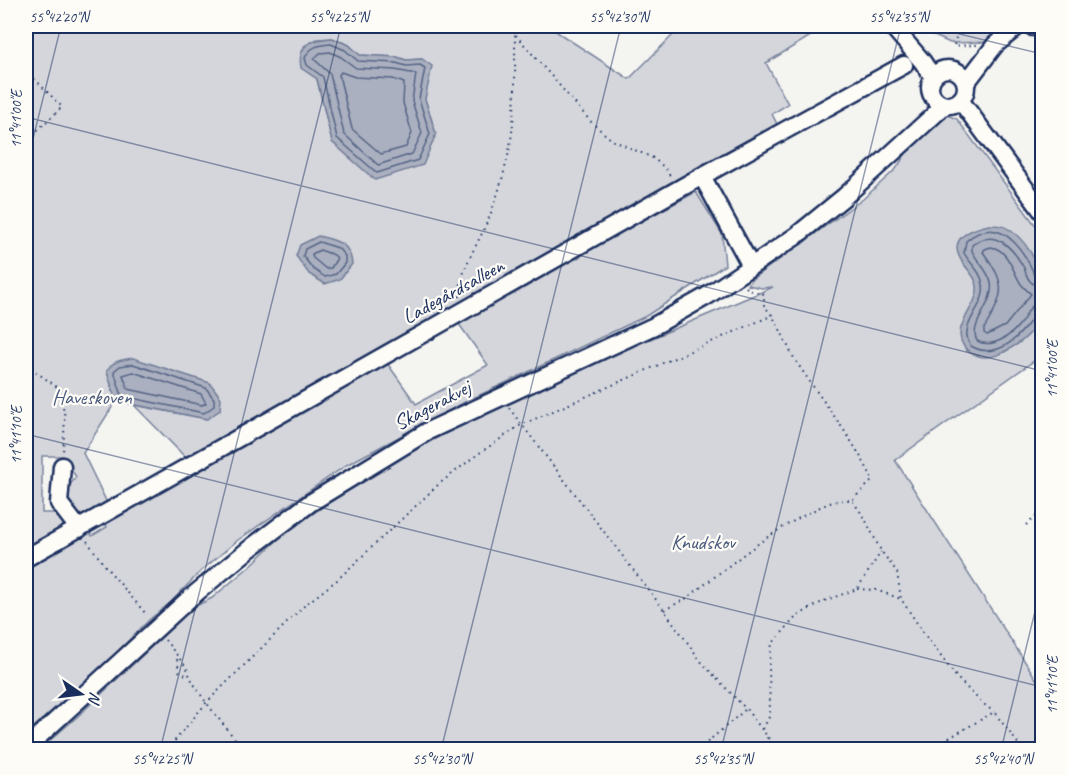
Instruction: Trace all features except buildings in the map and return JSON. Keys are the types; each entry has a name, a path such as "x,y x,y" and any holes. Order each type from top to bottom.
{"street":[{"path":"892,26 950,73"},
{"path":"904,26 950,73"},
{"path":"1028,26 1000,46 930,86 1042,211"},
{"name":"Ladegårdsalleen","path":"26,558 702,176 904,65"},
{"name":"Skagerakvej","path":"26,748 190,598 310,503 428,431 654,326 707,296 796,236 844,197 945,102 965,92 950,73"},
{"path":"702,176 751,266"},
{"path":"62,466 59,503 79,529"}],"path":[{"path":"508,26 592,123 612,140 653,158 665,168 679,189"},
{"path":"462,312 460,289 465,268 485,227 506,168 514,125 514,35 518,26"},
{"path":"959,26 954,46 1000,46"},
{"path":"26,70 62,107 26,141"},
{"path":"950,73 971,89 969,96 945,102 926,87 950,73"},
{"path":"664,610 690,596 730,563 780,527 828,503 852,500 873,480 836,417 795,359 782,337 774,315 764,306 765,294 749,290 736,275"},
{"path":"167,750 207,702 304,605 337,580 439,484 521,425 774,315"},
{"path":"26,365 60,389 65,418 62,466"},
{"path":"500,396 704,664 746,709 778,750"},
{"path":"852,500 864,517 881,551 897,573 901,599 957,678 994,712 1023,750"},
{"path":"1026,525 1040,513"},
{"path":"79,529 105,566 146,614"},
{"path":"857,589 881,551"},
{"path":"763,729 770,715 769,663 772,644 797,616 824,601 857,589 876,590 901,599"},
{"path":"165,640 187,668 207,702 244,750"},
{"path":"176,656 179,671 191,677"},
{"path":"698,750 746,709"},
{"path":"928,750 994,712"},
{"path":"763,750 768,736"}],"green space":[{"name":"Haveskoven","path":"26,26 548,26 629,79 677,31 674,26 827,26 766,63 788,104 772,114 779,128 189,461 134,405 207,419 107,371 116,401 83,453 109,507 26,553","holes":["332,38 349,45 359,55 397,57 406,60 422,59 425,99 436,134 332,142 317,79 304,46 317,39","42,456 63,456 76,477 60,498 65,507 54,513 42,513"]},
{"path":"919,26 1009,26 990,42 950,43 917,28"},
{"name":"Knudskov","path":"945,114 957,119 1042,234 1042,282 1038,265 1025,245 962,262 975,278 978,290 961,331 962,340 967,351 1041,316 1042,307 1042,355 895,460 1042,688 1042,749 39,750 194,607 212,598 285,533 354,485 412,451 520,394 773,287 762,288 748,285 752,279 863,199 896,169 916,138"},
{"path":"696,192 722,234 725,265 646,316 467,401 348,464 238,540 201,571 109,660 26,734 26,563 88,529 92,536 107,527 104,519 385,360 416,404 488,365 456,320"}],"water":[{"path":"332,38 349,45 360,55 397,57 406,60 422,59 432,66 425,99 436,134 423,165 375,180 332,142 317,79 301,68 300,60 301,53 307,45 318,40"},
{"path":"989,225 1008,228 1026,246 1042,280 1044,304 1039,320 1025,338 1002,353 986,357 970,352 961,341 962,325 974,302 977,286 958,255 957,248 958,241 968,232"},
{"path":"318,236 337,241 349,251 351,257 352,264 340,279 325,284 309,274 296,256 300,245"},
{"path":"133,358 210,383 221,398 220,410 207,419 116,401 107,371 115,363"}]}
